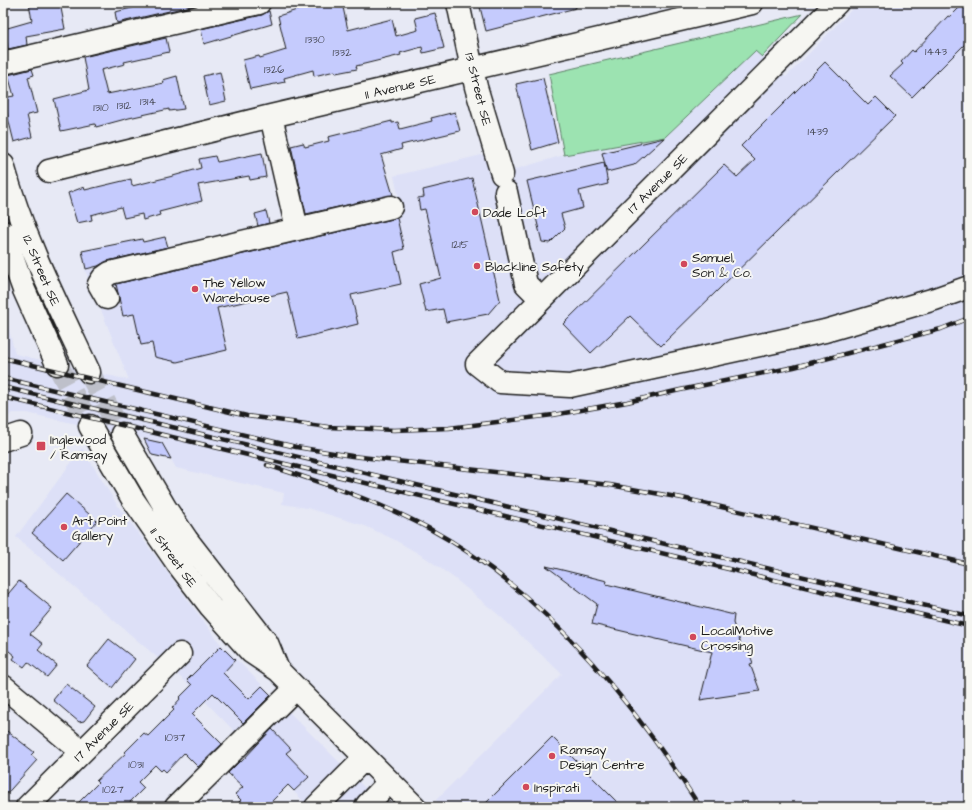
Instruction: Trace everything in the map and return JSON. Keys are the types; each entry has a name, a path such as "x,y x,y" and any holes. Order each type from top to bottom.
{"street":[{"path":"3,63 259,3"},
{"name":"13 Street SE","path":"458,3 472,68 504,183 526,284 541,299"},
{"name":"11 Avenue SE","path":"48,171 472,68 752,3"},
{"name":"17 Avenue SE","path":"837,3 477,364 500,382 570,386 825,331 934,299 969,287"},
{"path":"271,116 297,229"},
{"name":"12 Street SE","path":"4,170 24,228 43,276 89,372"},
{"path":"107,298 99,284 103,278 110,274 391,207"},
{"name":"12 Street SE","path":"3,232 24,290 57,364"},
{"name":"11 Street SE","path":"90,426 132,498 185,574 224,623 251,652 278,670 415,807"},
{"name":"11 Street SE","path":"122,434 166,509 187,540 267,643 278,670"},
{"name":"17 Avenue SE","path":"27,807 180,654"},
{"path":"3,686 82,752"},
{"path":"176,807 296,688"},
{"path":"316,807 365,758"},
{"path":"369,807 367,805 389,782"}],"shaded area":[{"path":"858,3 969,3 969,807 781,807 773,801 748,807 443,807 436,800 562,674 500,616 454,578 426,558 395,540 365,526 307,508 282,504 284,493 176,468 162,443 27,413 12,413 3,422 3,305 15,354 129,380 85,270 399,199 394,176 490,153 495,175 564,155 665,137 755,50 786,77"},
{"path":"82,448 116,503 219,642 384,807 309,807 185,681 16,537"}],"green space":[{"path":"803,14 762,57 755,51 665,137 564,155 549,74"}],"building":[{"path":"29,3 60,3 65,29 26,36 27,45 8,49 4,29 32,21"},
{"path":"135,3 204,3 117,23 115,12 136,7"},
{"path":"314,3 342,3 348,30 392,19 396,36 418,30 415,18 435,13 444,48 423,53 422,47 400,53 401,55 356,66 357,69 336,73 335,71 314,76 313,70 284,78 285,82 250,89 243,60 259,56 260,58 286,50 278,16 300,9 299,6"},
{"path":"479,3 575,3 576,8 486,31"},
{"path":"962,5 969,12 969,40 912,97 890,76 903,64 901,62 912,50 914,52 948,16 950,17"},
{"path":"269,11 272,24 204,44 201,29 262,15"},
{"path":"166,38 169,52 124,62 125,64 101,70 107,94 164,83 163,80 177,76 184,109 169,111 169,109 96,127 95,124 61,131 54,99 89,90 83,57"},
{"name":"Samuel, Son & Co.","path":"825,62 868,105 876,97 895,116 661,346 630,316 591,353 563,324 724,165 737,177 755,160 741,146"},
{"path":"32,69 34,75 28,77 37,113 27,115 32,137 14,142 3,98 14,96 8,75"},
{"path":"220,72 226,101 209,105 203,76"},
{"path":"543,78 558,142 532,150 516,84"},
{"path":"455,112 460,131 401,145 402,149 381,155 393,195 306,214 291,146 303,143 305,147 329,141 328,137 392,121 392,123 398,122 400,129 432,121 431,118"},
{"path":"664,138 634,165 607,172 602,153"},
{"path":"262,153 266,177 250,180 249,176 198,185 202,201 159,212 160,215 143,220 142,214 124,218 121,207 91,215 92,220 77,223 68,193 84,187 85,190 131,179 132,186 173,176 201,168 199,159 215,156 217,162"},
{"path":"604,163 608,184 579,191 583,208 561,214 565,228 550,243 542,242 527,181"},
{"path":"472,178 500,300 488,314 446,322 443,309 426,312 419,284 441,278 425,209 420,210 418,198 424,197 423,190"},
{"path":"266,211 269,223 258,226 255,214"},
{"name":"The Yellow Warehouse","path":"397,218 404,249 394,252 401,284 351,295 358,324 298,339 287,292 217,308 227,350 177,362 155,357 152,343 141,345 134,314 123,316 116,284"},
{"path":"165,237 168,247 107,261 98,266 86,269 82,251 142,239 143,242"},
{"path":"144,439 162,443 171,459 152,455"},
{"name":"Art Point Gallery","path":"66,494 97,521 63,560 32,533"},
{"name":"LocalMotive Crossing","path":"546,566 607,581 606,584 734,615 733,623 744,652 748,650 753,663 750,664 760,691 700,700 712,652 592,624 597,604"},
{"path":"19,581 52,608 30,634 43,644 38,650 57,665 47,677 28,662 24,667 13,659 15,656 3,646 3,600"},
{"path":"109,639 135,659 112,688 87,666"},
{"path":"221,646 235,660 223,673 249,699 262,686 271,695 243,723 213,693 192,714 222,744 198,767 184,753 166,772 163,769 161,771 155,765 138,782 144,788 125,807 74,807 98,783 96,781 126,753 125,752 144,733 148,736 174,710 172,708 180,699 179,698 192,685 187,680"},
{"path":"66,684 95,707 84,721 79,722 53,700"},
{"path":"3,728 34,752 31,755 37,760 3,798"},
{"path":"272,729 291,749 286,753 309,777 294,791 288,785 266,807 234,807 241,800 235,794 243,787 228,773 240,761 241,762"},
{"name":"Ramsay Design Centre","path":"552,737 622,807 482,807"}],"tunnel":[{"path":"57,364 90,426"},
{"path":"89,372 122,434"}],"railway":[{"path":"3,358 247,416 328,427 394,430 449,428 553,415 627,402 794,367 941,329 969,318"},
{"path":"3,378 296,447 352,456 610,485 682,498 969,564"},
{"path":"3,387 969,616"},
{"path":"3,397 969,626"},
{"path":"267,465 350,493 410,519 430,529 471,554 510,583 547,616 582,651 645,727 700,807"}],"place":[{"name":"Dade Loft","path":"475,212"},
{"name":"Samuel, Son & Co.","path":"684,264"},
{"name":"Blackline Safety","path":"477,266"},
{"name":"The Yellow Warehouse","path":"195,289"},
{"name":"Inglewood / Ramsay","path":"41,446"},
{"name":"Art Point Gallery","path":"64,527"},
{"name":"LocalMotive Crossing","path":"693,637"},
{"name":"Ramsay Design Centre","path":"552,756"},
{"name":"Inspirati","path":"526,787"}]}
